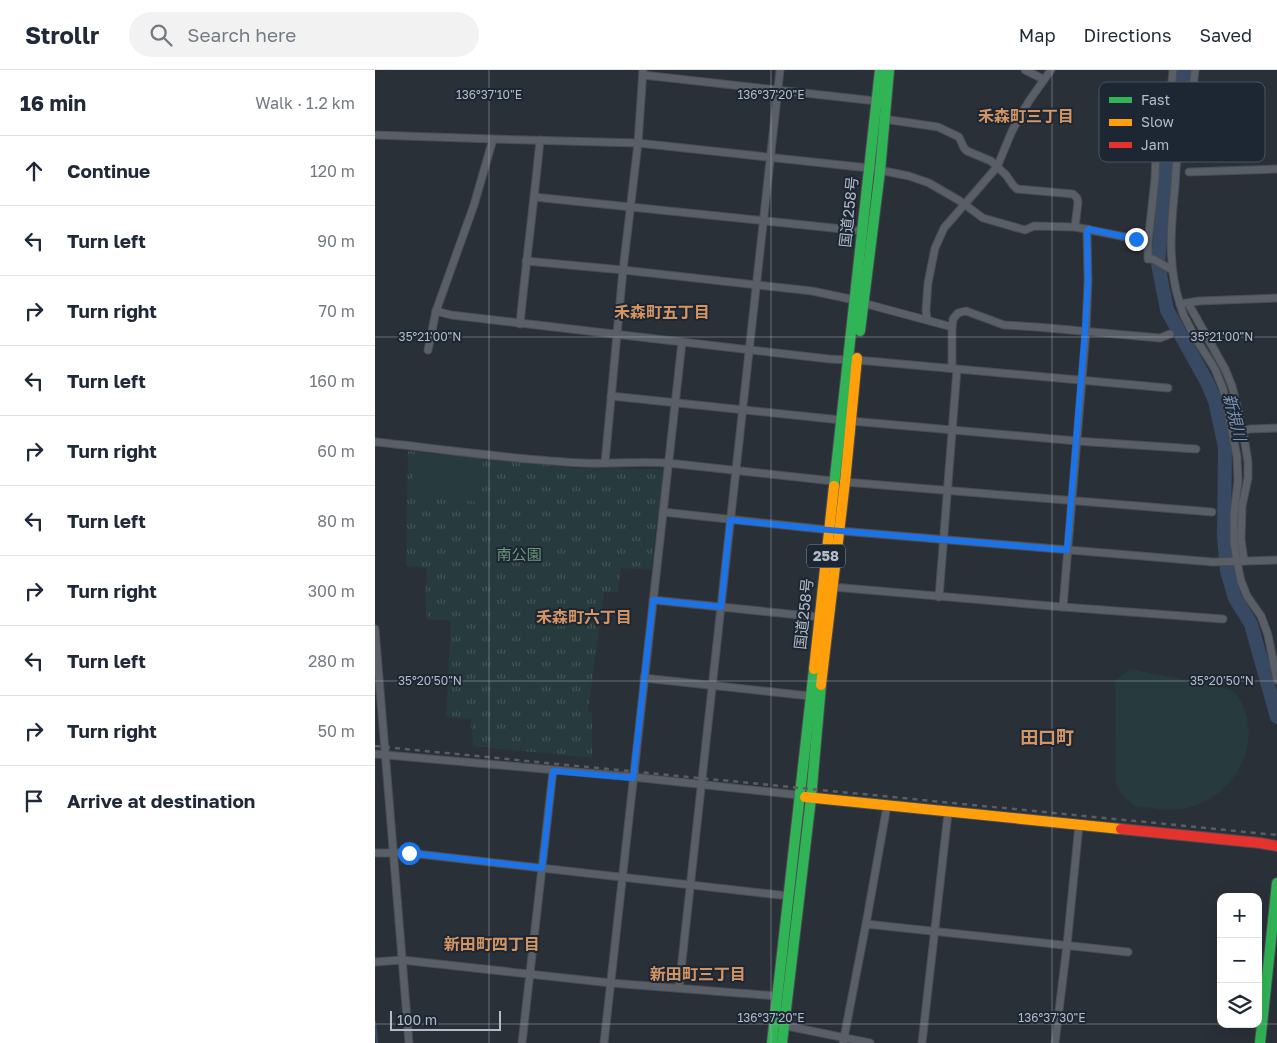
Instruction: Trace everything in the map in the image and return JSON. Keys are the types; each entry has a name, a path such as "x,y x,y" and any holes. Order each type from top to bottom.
{"main road":[{"name":"国道258号","path":"859,302 862,231 880,70"},
{"name":"国道258号","path":"782,1043 777,996 799,795 819,617 834,531 845,482 846,421 859,302 880,171 889,70"},
{"name":"国道258号","path":"772,1043 779,1025 811,798 820,697 833,587 833,481 846,421"},
{"path":"799,795 811,798 948,813 1277,846"},
{"path":"1260,1043 1277,883"}],"street":[{"path":"679,988 780,70"},
{"path":"1025,70 1043,79"},
{"path":"927,320 928,283 935,248 944,228 997,167 1012,131 1043,79 1051,70"},
{"path":"605,463 623,270 638,143 643,72 876,101"},
{"path":"884,120 938,126 959,137 967,151 991,161 1017,189 1073,194 1078,202 1075,226"},
{"path":"375,135 638,143 869,168 924,181 965,204 983,218 1025,230 1034,226 1075,226 1148,243"},
{"path":"428,350 436,311 474,205 493,139"},
{"path":"521,324 540,140"},
{"path":"1156,162 1148,259 1153,259 1171,270"},
{"path":"1178,162 1172,221 1171,270 1175,291 1184,316 1215,369 1223,389 1237,457 1238,482 1234,514 1234,542 1241,581 1247,596 1261,616 1268,635 1277,680"},
{"path":"1189,172 1277,169"},
{"path":"534,197 862,231"},
{"path":"1063,607 1082,380 1088,280 1088,229"},
{"path":"526,261 812,291 952,327"},
{"path":"1180,304 1199,301 1277,298"},
{"path":"1188,303 1225,369 1232,386 1243,431 1248,462 1248,478 1242,506 1238,562"},
{"path":"436,311 451,315 521,324 829,359 955,368 1168,388"},
{"path":"939,597 955,368 952,327 953,319 958,312 966,311 1004,325 1037,326 1160,338 1170,334"},
{"path":"604,1043 682,342"},
{"path":"611,396 846,421 1196,449"},
{"path":"1243,431 1277,428"},
{"path":"375,442 497,456 575,462 668,463 833,481"},
{"path":"845,482 1212,512"},
{"path":"663,512 834,531 1217,562 1277,560"},
{"path":"833,587 1223,619"},
{"path":"653,600 819,617"},
{"path":"375,629 409,1043"},
{"path":"644,678 810,696"},
{"path":"375,733 383,734"},
{"path":"375,754 799,795"},
{"path":"522,1043 553,771"},
{"path":"843,1041 887,806"},
{"path":"922,1043 948,813"},
{"path":"1055,1043 1079,825"},
{"path":"375,853 409,853 789,896"},
{"path":"866,924 1128,952"},
{"path":"375,962 402,960 611,983 777,996"},
{"path":"779,1025 843,1041 870,1043"}],"green space":[{"name":"南公園","path":"408,451 577,468 662,469 651,570 621,568 618,592 604,592 588,712 592,712 592,758 473,746 471,719 446,717 451,621 427,619 425,597 427,568 406,566"},
{"path":"414,456 483,463 480,502 411,496"},
{"path":"1130,669 1231,690 1242,704 1249,730 1243,760 1236,774 1226,785 1202,803 1187,808 1174,809 1140,807 1134,805 1126,798 1116,785 1115,681"}],"waterway":[{"name":"新規川","path":"1182,82 1184,70"},
{"name":"新規川","path":"1167,162 1158,264 1167,310 1207,382 1215,401 1225,447 1224,536 1227,571 1235,598 1251,624 1277,717"},
{"path":"375,1022 377,1043"}],"railway":[{"path":"375,746 1277,835"}],"traffic: fast":[{"path":"834,486 880,70"},
{"path":"860,331 880,171 889,70"},
{"path":"772,1043 814,669"},
{"path":"782,1043 811,798 821,685"},
{"path":"1260,1043 1277,883"}],"traffic: slow":[{"path":"821,685 845,482 857,358"},
{"path":"814,669 834,486"},
{"path":"805,797 1121,829"}],"traffic: jam":[{"path":"1121,829 1277,846"}],"district":[{"name":"禾森町三丁目","path":"1026,116"},
{"name":"禾森町五丁目","path":"662,312"},
{"name":"禾森町六丁目","path":"584,617"},
{"name":"田口町","path":"1047,738"},
{"name":"新田町四丁目","path":"492,944"},
{"name":"新田町三丁目","path":"698,974"}],"route":[{"path":"409,853 542,868 553,771 633,778 653,600 721,607 730,520 1067,550 1085,331 1088,280 1087,233 1088,229 1136,239"}]}
